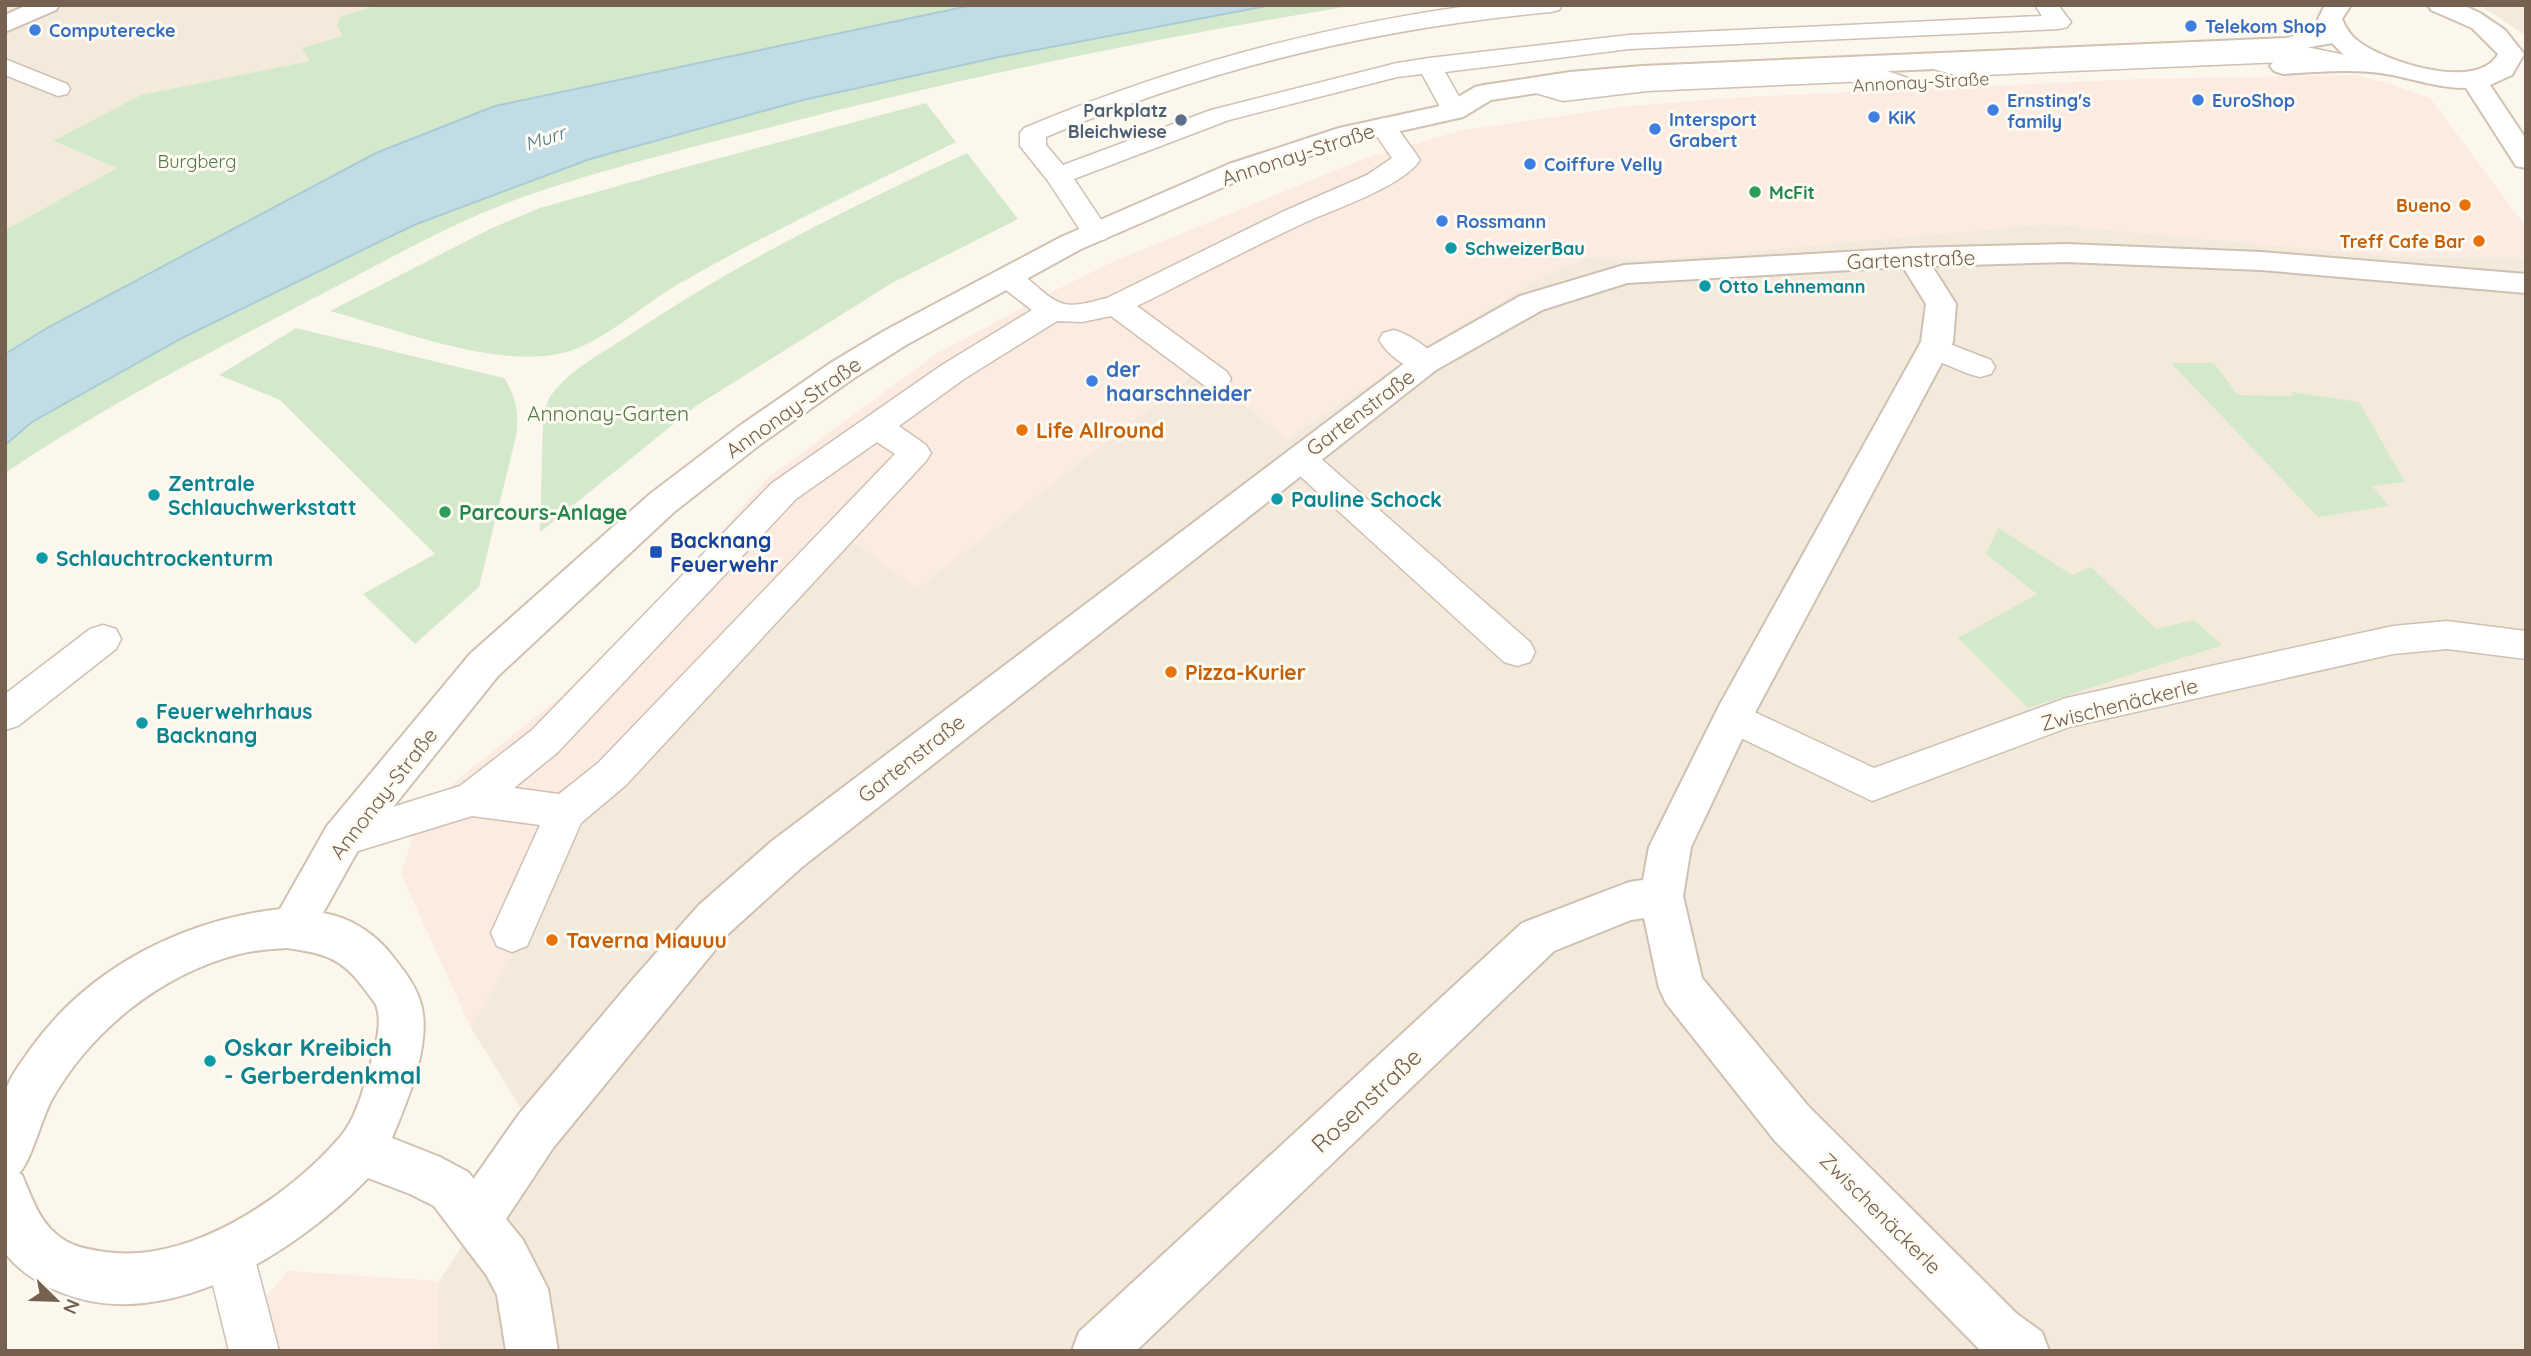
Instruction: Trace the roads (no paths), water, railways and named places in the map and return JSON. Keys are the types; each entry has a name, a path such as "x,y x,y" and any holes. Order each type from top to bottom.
{"street":[{"path":"5,25 47,5"},
{"path":"2339,5 2330,19 2322,42 2350,48 2390,67 2430,78 2474,80 2499,74 2509,65 2515,45 2464,14 2440,5"},
{"name":"Annonay-Straße","path":"1945,70 2085,54 2322,42"},
{"name":"Annonay-Straße","path":"293,927 342,839 484,665 662,503 750,435 843,370 895,338 1096,233 1239,170 1383,125 1454,111 1484,93 1642,74 1886,73 2351,63 2390,67"},
{"name":"Annonay-Straße","path":"1454,111 1483,117 1555,100 1633,98 1886,73"},
{"path":"2474,80 2526,160"},
{"name":"Gartenstraße","path":"477,1219 536,1131 714,919 798,846 1425,363 1531,303 1624,274 1912,257 2066,253 2261,261 2526,284"},
{"name":"Zwischenäckerle","path":"1912,257 1941,304 1934,348 1733,717 1670,847 1661,896 1682,988 1792,1124 2004,1345"},
{"name":"Rosenstraße","path":"1098,1351 1538,937 1629,901 1661,896"},
{"path":"5,1155 12,1131 39,1075 81,1023 134,979 192,948 250,931 293,927 343,938 373,958 396,995 401,1027 392,1080 360,1151 277,1224 229,1252 183,1270 140,1279 100,1279 66,1270 41,1257 23,1237 10,1213 5,1192"},
{"path":"360,1151 423,1174 451,1189 477,1219 505,1258 522,1289 531,1351"}],"lane":[{"path":"1096,233 1058,176 1033,146 1033,133 1088,110 1228,63 1325,39 1449,16 1551,5"},
{"path":"1058,176 1220,115 1397,70 1429,65 1629,42 2052,14 2085,54"},
{"path":"1945,70 2322,42 2351,63"},
{"path":"1429,65 1454,111"},
{"path":"5,66 58,89"},
{"path":"1534,85 1555,100"},
{"path":"1008,278 1052,311 1074,313 1116,305 1292,218 1376,181 1407,160 1383,125"},
{"path":"1116,305 1216,379"},
{"path":"342,839 472,799 545,741 784,491 953,372 1052,311"},
{"path":"1394,340 1425,363"},
{"path":"1934,348 1980,367"},
{"path":"512,933 566,812 612,774 915,453 877,426"},
{"path":"1300,458 1517,652"},
{"name":"Zwischenäckerle","path":"1733,717 1872,785 2066,713 2393,640 2447,635 2526,645"},
{"path":"5,715 103,639"},
{"path":"472,799 566,812"},
{"path":"229,1252 254,1351"}],"water":[{"name":"Murr","path":"973,5 1272,5 999,57 803,100 590,159 414,225 184,337 32,422 5,445 5,354 47,328 376,153 495,106"}],"place":[{"name":"Telekom Shop","path":"2191,26"},
{"name":"Computerecke","path":"35,30"},
{"name":"EuroShop","path":"2198,100"},
{"name":"Ernsting's family","path":"1993,110"},
{"name":"KiK","path":"1874,117"},
{"name":"Parkplatz Bleichwiese","path":"1181,120"},
{"name":"Intersport Grabert","path":"1655,129"},
{"name":"Coiffure Velly","path":"1530,164"},
{"name":"McFit","path":"1755,192"},
{"name":"Bueno","path":"2465,205"},
{"name":"Rossmann","path":"1442,221"},
{"name":"Treff Cafe Bar","path":"2479,241"},
{"name":"SchweizerBau","path":"1451,248"},
{"name":"Otto Lehnemann","path":"1705,286"},
{"name":"der haarschneider","path":"1092,381"},
{"name":"Life Allround","path":"1022,430"},
{"name":"Zentrale Schlauchwerkstatt","path":"154,495"},
{"name":"Pauline Schock","path":"1277,499"},
{"name":"Parcours-Anlage","path":"445,512"},
{"name":"Backnang Feuerwehr","path":"656,552"},
{"name":"Schlauchtrockenturm","path":"42,558"},
{"name":"Pizza-Kurier","path":"1171,672"},
{"name":"Feuerwehrhaus Backnang","path":"142,723"},
{"name":"Taverna Miauuu","path":"552,940"},
{"name":"Oskar Kreibich - Gerberdenkmal","path":"210,1061"}],"park label":[{"name":"Burgberg","path":"197,161"},
{"name":"Annonay-Garten","path":"608,413"}]}
